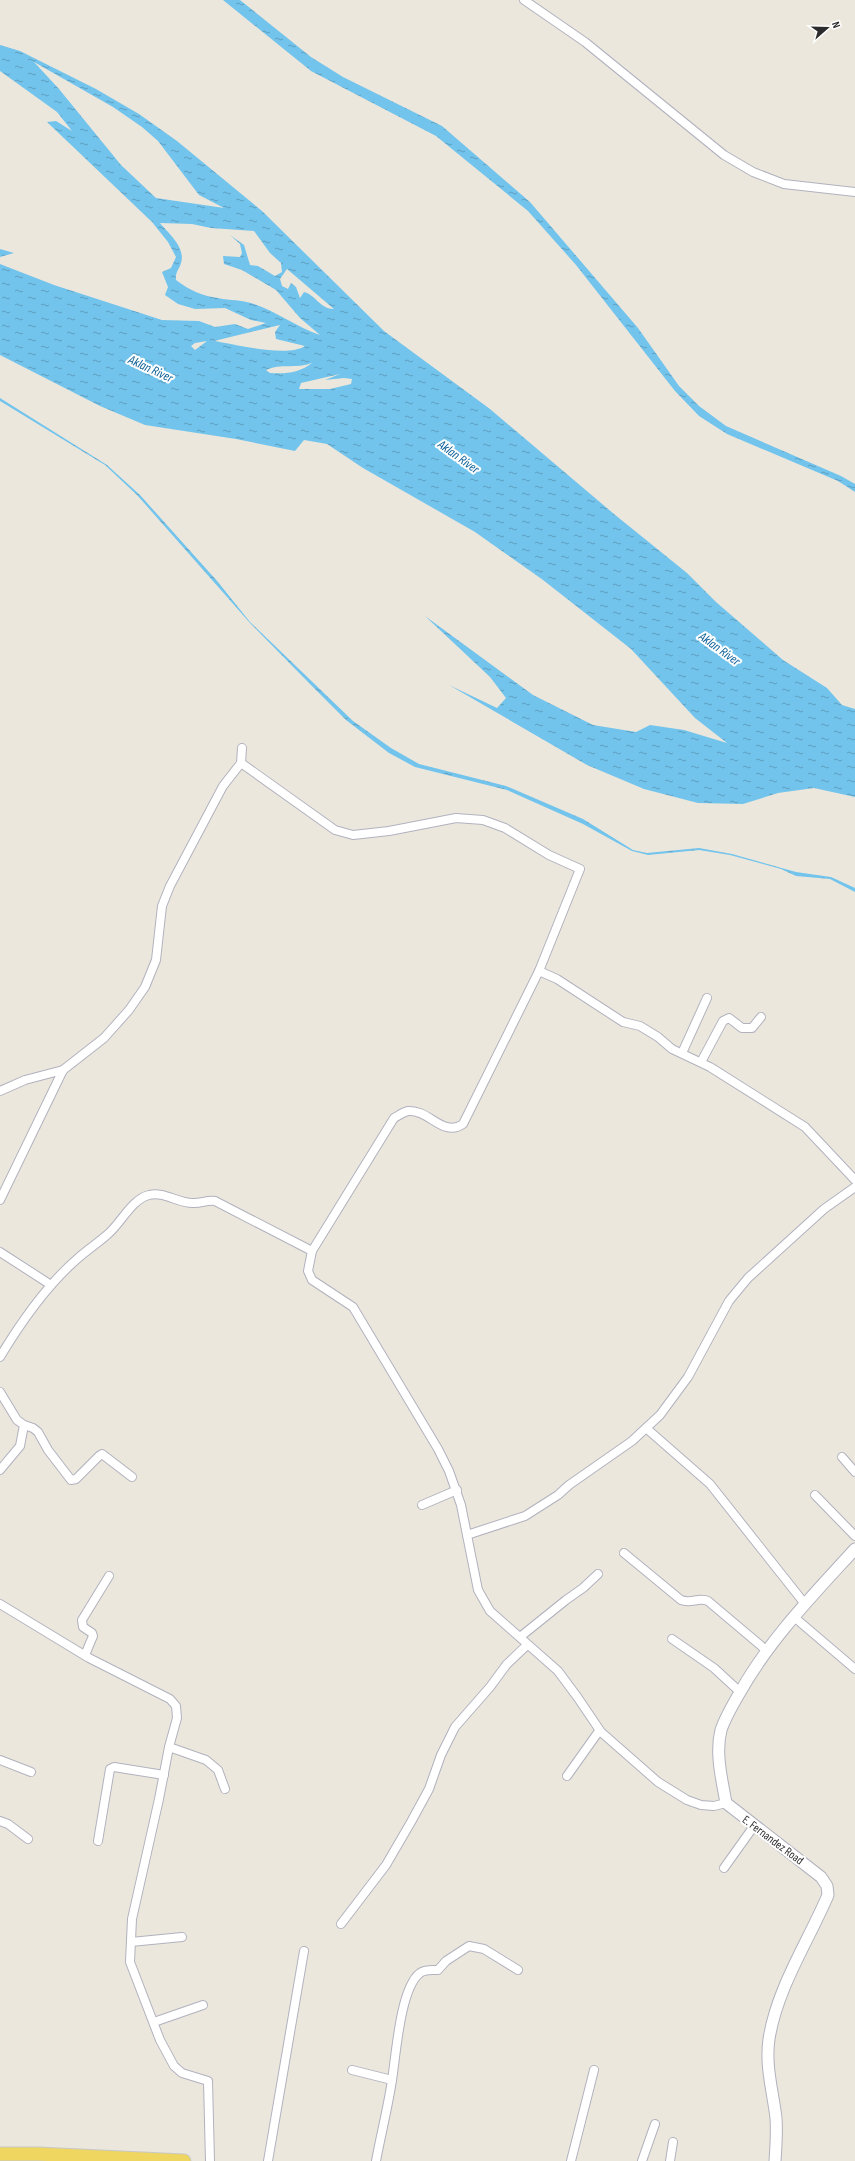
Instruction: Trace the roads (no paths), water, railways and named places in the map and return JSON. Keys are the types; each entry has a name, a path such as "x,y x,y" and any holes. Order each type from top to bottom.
{"main road":[{"path":"0,2154 38,2154 184,2161"}],"street":[{"path":"524,0 585,42 678,119 730,158 753,172 784,184 855,192"},
{"path":"0,1091 25,1080 63,1070 104,1038 129,1010 145,987 156,960 162,906 170,886 223,786 241,763 242,748"},
{"path":"241,763 335,830 353,835 389,831 456,818 483,820 505,828 549,855 580,869 539,971 463,1124 456,1129 447,1128 418,1113 407,1111 394,1118 384,1131 364,1168 312,1251 308,1271 312,1280 353,1307 438,1449 456,1490 466,1523 478,1590 483,1601 501,1622 558,1671 599,1730 658,1782 688,1800 701,1805 714,1806 726,1803 720,1758 721,1730 746,1679 766,1650 855,1549"},
{"path":"539,971 557,979 624,1022 640,1026 658,1037 672,1049 682,1052 701,1062 805,1127 855,1180"},
{"path":"682,1052 707,998"},
{"path":"701,1062 723,1021 729,1018 742,1028 752,1028 761,1017"},
{"path":"0,1200 63,1070"},
{"path":"467,1535 525,1516 558,1495 569,1485 632,1441 660,1415 688,1377 730,1301 748,1278 824,1209 855,1187"},
{"path":"0,1357 51,1285 77,1259 108,1234 141,1199 150,1195 159,1194 175,1200 194,1203 207,1200 215,1201 312,1251"},
{"path":"0,1252 51,1285"},
{"path":"0,1392 17,1420 38,1432 48,1450 71,1480 76,1480 102,1454 132,1478"},
{"path":"0,1470 20,1446 24,1425"},
{"path":"646,1428 710,1484 805,1604"},
{"path":"842,1457 855,1472"},
{"path":"422,1505 456,1490"},
{"path":"815,1495 855,1536"},
{"path":"624,1553 681,1600 690,1602 702,1598 708,1601 766,1650"},
{"path":"520,1637 583,1588 598,1574"},
{"path":"85,1655 93,1636 92,1633 83,1627 82,1620 109,1576"},
{"path":"0,1604 85,1655 170,1699 176,1706 177,1718 169,1747 132,1919 131,1968 160,2040 178,2070 208,2081 210,2161"},
{"path":"794,1617 855,1668"},
{"path":"672,1639 714,1668 740,1692"},
{"path":"341,1924 386,1865 411,1822 428,1789 441,1755 455,1727 490,1687 507,1664 527,1645"},
{"path":"568,1776 599,1730"},
{"path":"169,1747 206,1760 218,1770 225,1789"},
{"path":"0,1760 31,1772"},
{"path":"98,1841 110,1769 114,1767 164,1775"},
{"name":"E. Fernandez Road","path":"726,1803 821,1877 827,1886 828,1895 794,1966 774,2017 769,2040 769,2074 776,2119 775,2161"},
{"path":"0,1821 8,1824 28,1839"},
{"path":"724,1868 754,1826"},
{"path":"131,1942 182,1937"},
{"path":"376,2161 392,2080 399,2024 410,1989 419,1973 438,1970 446,1961 469,1946 484,1949 518,1970"},
{"path":"268,2161 304,1951"},
{"path":"154,2022 203,2005"},
{"path":"352,2070 392,2080"},
{"path":"571,2161 594,2070"},
{"path":"642,2161 655,2124"},
{"path":"670,2161 673,2142"}],"water":[{"path":"223,0 240,0 311,57 343,77 442,126 530,202 638,328 679,386 699,406 726,426 841,476 855,484 855,492 838,481 727,434 699,416 675,391 576,265 528,211 436,136 311,71"},
{"name":"Aklan River","path":"0,45 20,51 96,89 139,114 177,141 262,211 384,331 490,409 614,514 687,573 716,602 783,660 827,688 842,705 855,709 855,797 814,788 778,793 743,804 698,803 644,789 587,765 449,685 497,708 506,698 490,677 425,616 533,695 593,725 636,732 650,725 684,730 727,743 695,718 631,649 543,580 475,532 363,468 327,444 304,440 295,451 236,439 145,425 100,406 0,355 0,264 54,285 162,320 199,321 215,327 235,324 248,329 266,323 251,320 225,308 195,309 178,304 165,295 168,287 162,272 171,268 176,257 168,242 152,222 47,122 56,121 72,131 57,112 0,71","holes":["34,62 113,107 142,127 158,141 199,195 224,208 156,198 121,165 59,89","160,223 192,224 211,228 254,231 270,253 281,263 282,272 275,276 258,266 250,265 244,245 230,235 240,244 242,253 240,257 223,256 224,264 242,270 276,290 300,318 320,335 254,304 244,301 207,296 191,290 181,284 176,280 176,277 182,257 179,246","287,269 334,309 325,307 312,296 304,292 300,298 296,287 291,283 288,289 282,286 280,279","280,325 275,332 276,339 305,346 286,351 247,347 214,341","207,341 195,350 191,346 195,343","312,363 302,369 292,372 270,373 266,370 277,367 300,366","340,374 325,380 344,378 352,379 351,384 330,389 299,389 301,383"]},
{"path":"0,249 14,253 0,257"},
{"path":"0,398 107,465 140,495 218,582 250,622 353,721 391,748 419,764 506,786 583,819 633,850 647,853 699,848 732,854 796,872 831,877 855,888 855,892 830,879 796,876 781,869 730,855 699,850 648,855 632,851 583,824 507,790 415,767 389,753 346,720 309,683 250,623 137,495 105,465 0,401"}]}
